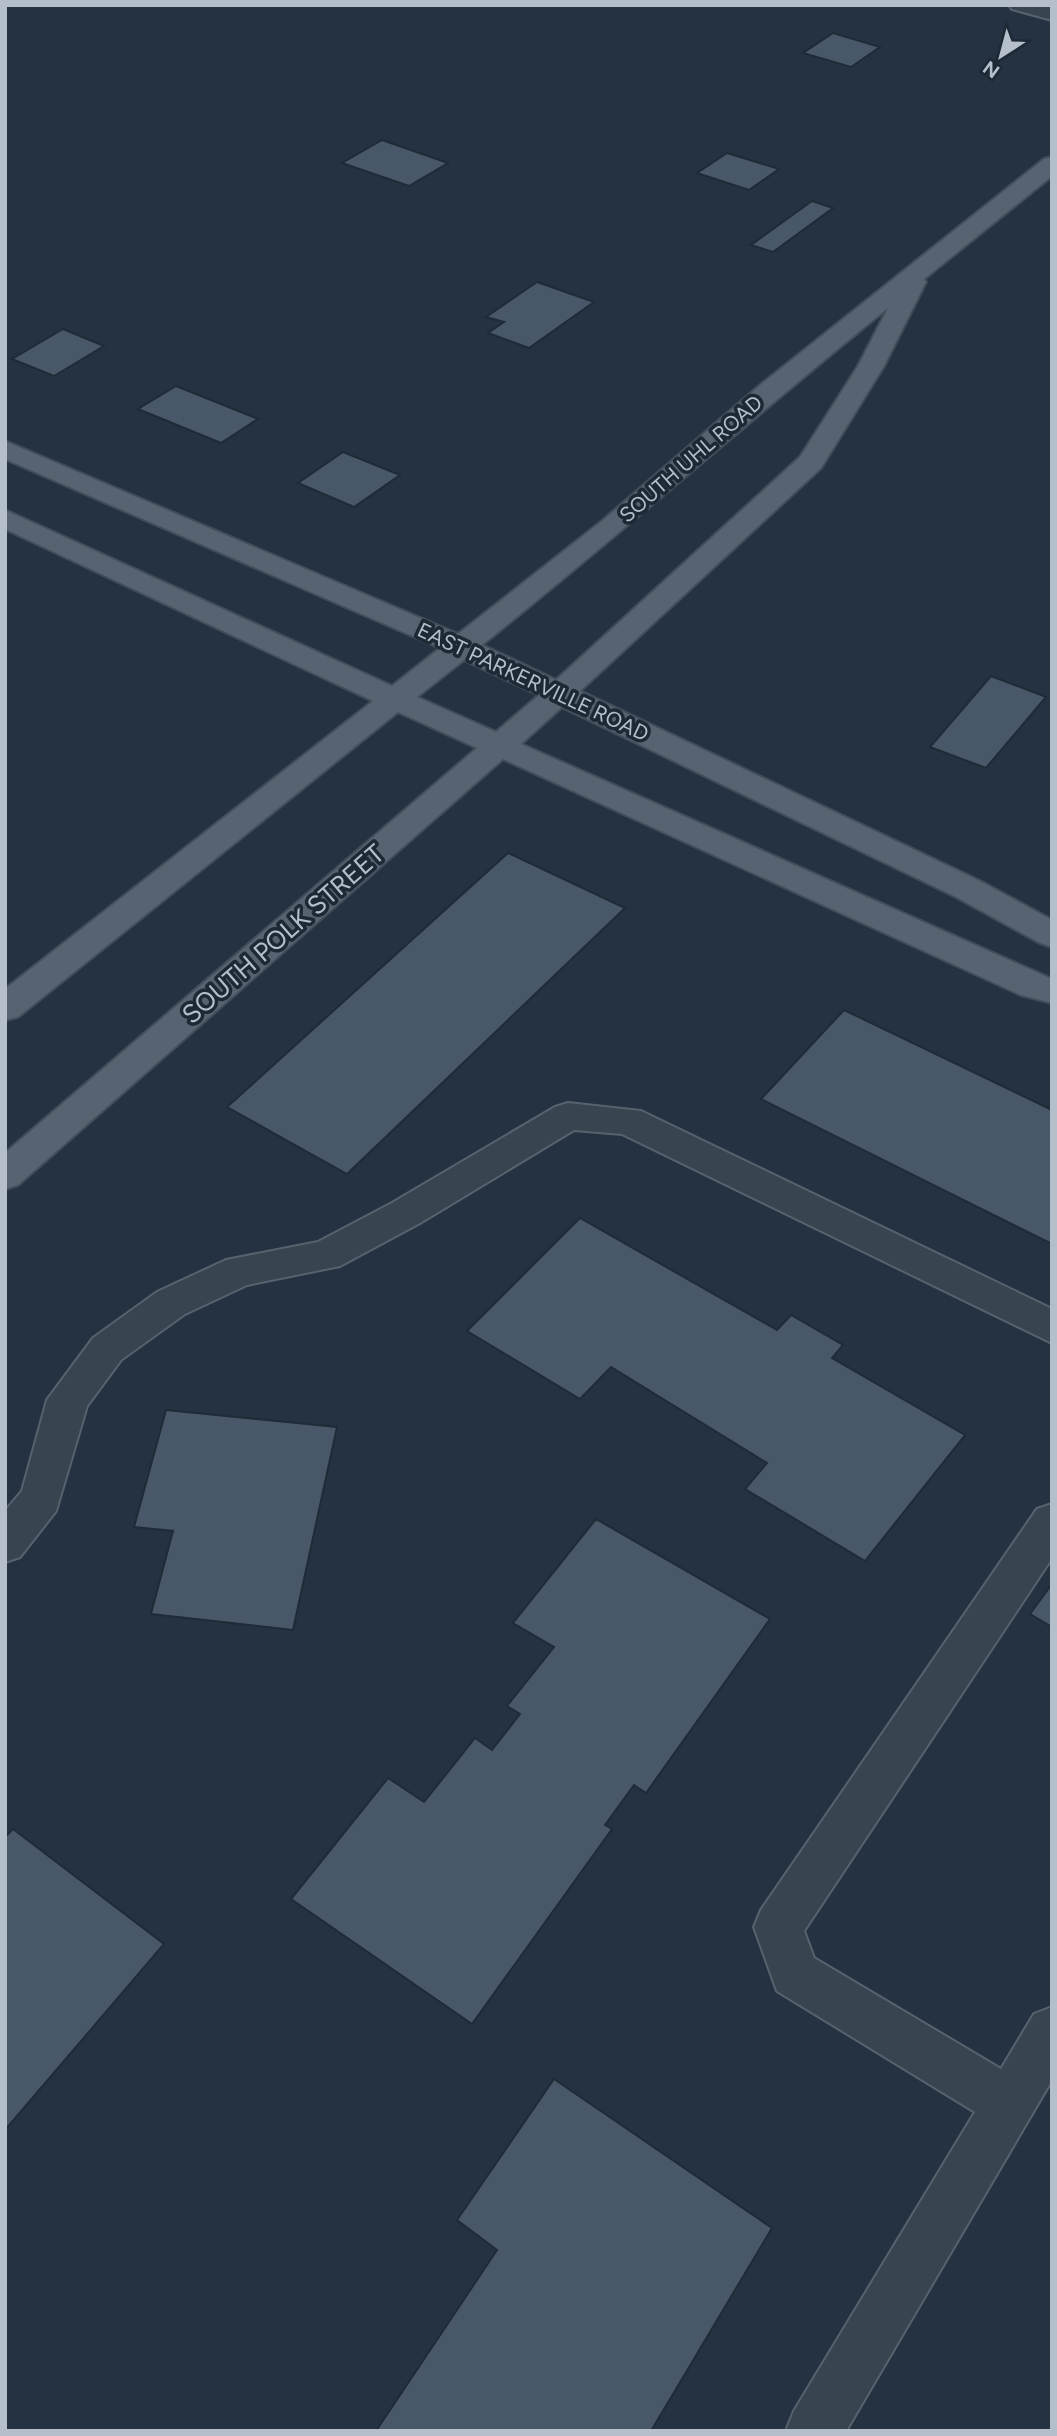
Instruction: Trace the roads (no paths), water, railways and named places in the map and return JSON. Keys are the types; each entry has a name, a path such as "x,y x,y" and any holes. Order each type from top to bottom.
{"main road":[{"name":"SOUTH UHL ROAD","path":"461,647 612,527 768,392 1052,164"},
{"name":"SOUTH UHL ROAD","path":"560,693 811,462 872,366 920,270"},
{"name":"EAST PARKERVILLE ROAD","path":"5,449 461,647 968,889 1052,935"},
{"path":"5,518 499,746 1033,986 1052,991"},
{"path":"5,1008 461,647"},
{"name":"SOUTH POLK STREET","path":"5,1175 560,693"}],"lane":[{"path":"1019,5 1052,14"},
{"path":"5,1544 41,1498 68,1400 107,1349 172,1303 240,1271 326,1255 406,1213 568,1116 628,1121 1052,1327"},
{"path":"1009,2103 795,1974 778,1927 1052,1522"},
{"path":"814,2431 1052,2032"}]}
